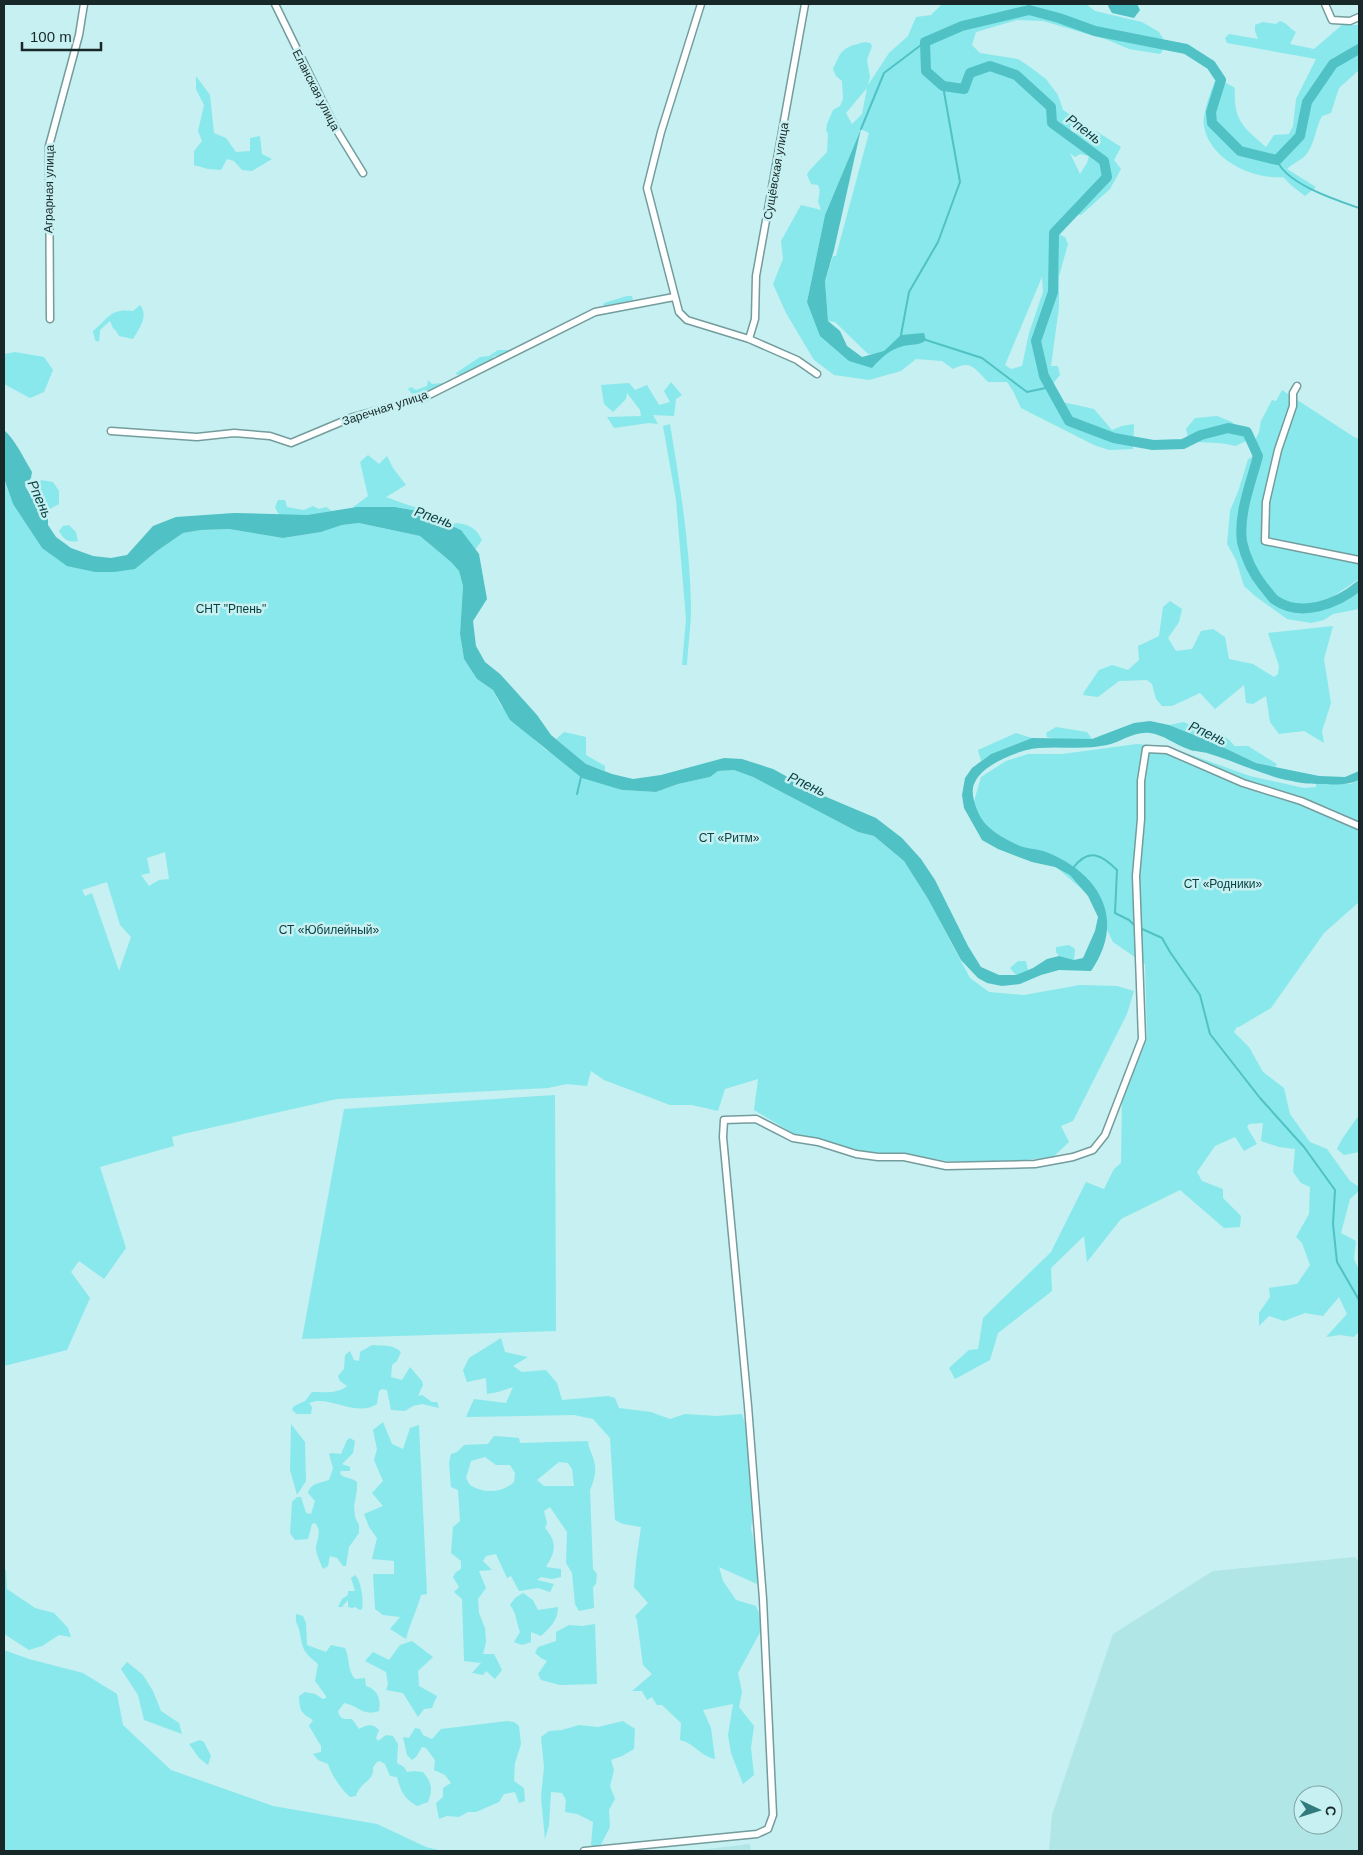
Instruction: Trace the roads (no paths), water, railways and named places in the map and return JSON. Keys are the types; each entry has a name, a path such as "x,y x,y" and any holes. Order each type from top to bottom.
{"street":[{"name":"Аграрная улица","path":"50,319 49,146 79,35 84,4"},
{"name":"Еланская улица","path":"275,4 336,129 363,173"},
{"path":"701,4 661,132 647,188 674,297 679,312 687,320 749,339 797,360 817,374"},
{"name":"Сущёвская улица","path":"749,339 755,319 756,276 806,4"},
{"path":"1325,4 1332,20 1350,21 1359,17"},
{"name":"Заречная улица","path":"111,431 197,437 234,433 270,436 291,443 353,417 426,397 595,312 674,297"},
{"path":"1297,386 1293,393 1294,406 1278,450 1266,502 1264,541 1359,560"},
{"path":"584,1851 757,1834 768,1829 773,1815 766,1650 748,1406 723,1136 724,1120 756,1119 793,1138 818,1142 856,1154 878,1157 904,1157 946,1166 1035,1164 1073,1157 1093,1150 1105,1135 1142,1039 1136,876 1141,781 1146,749 1167,750 1243,782 1301,801 1359,826"}],"waterway":[{"name":"Рпень","path":"1359,49 1333,64 1307,102 1300,136 1277,160 1240,151 1212,123 1211,112 1221,80 1211,65 1186,49 1095,31 1029,10 962,26 925,42 926,71 943,86 964,89 970,73 990,66 1016,75 1051,107 1052,123 1104,161 1107,177 1054,233 1053,292 1036,341 1044,376 1069,421 1114,438 1153,445 1183,444 1201,435 1228,428 1247,432 1258,456 1243,510 1241,531 1245,554 1259,581 1275,600 1296,608 1307,608 1330,603 1359,586"},
{"path":"861,129 884,73 925,42"},
{"path":"901,335 909,292 938,242 960,182 943,86"},
{"path":"1277,160 1282,169 1301,184 1325,196 1359,208"},
{"path":"926,340 982,358 1027,392 1050,387"},
{"path":"577,794 581,777"},
{"path":"1073,868 1079,861 1090,855 1101,857 1117,870 1115,913 1129,920 1135,926"},
{"path":"1140,928 1162,938 1200,995 1210,1034 1260,1098 1304,1147 1335,1190 1333,1224 1337,1262 1359,1300"}],"park label":[{"name":"СНТ \"Рпень\"","path":"231,609"},
{"name":"СТ «Ритм»","path":"729,838"},
{"name":"СТ «Родники»","path":"1223,884"},
{"name":"СТ «Юбилейный»","path":"329,930"}]}
